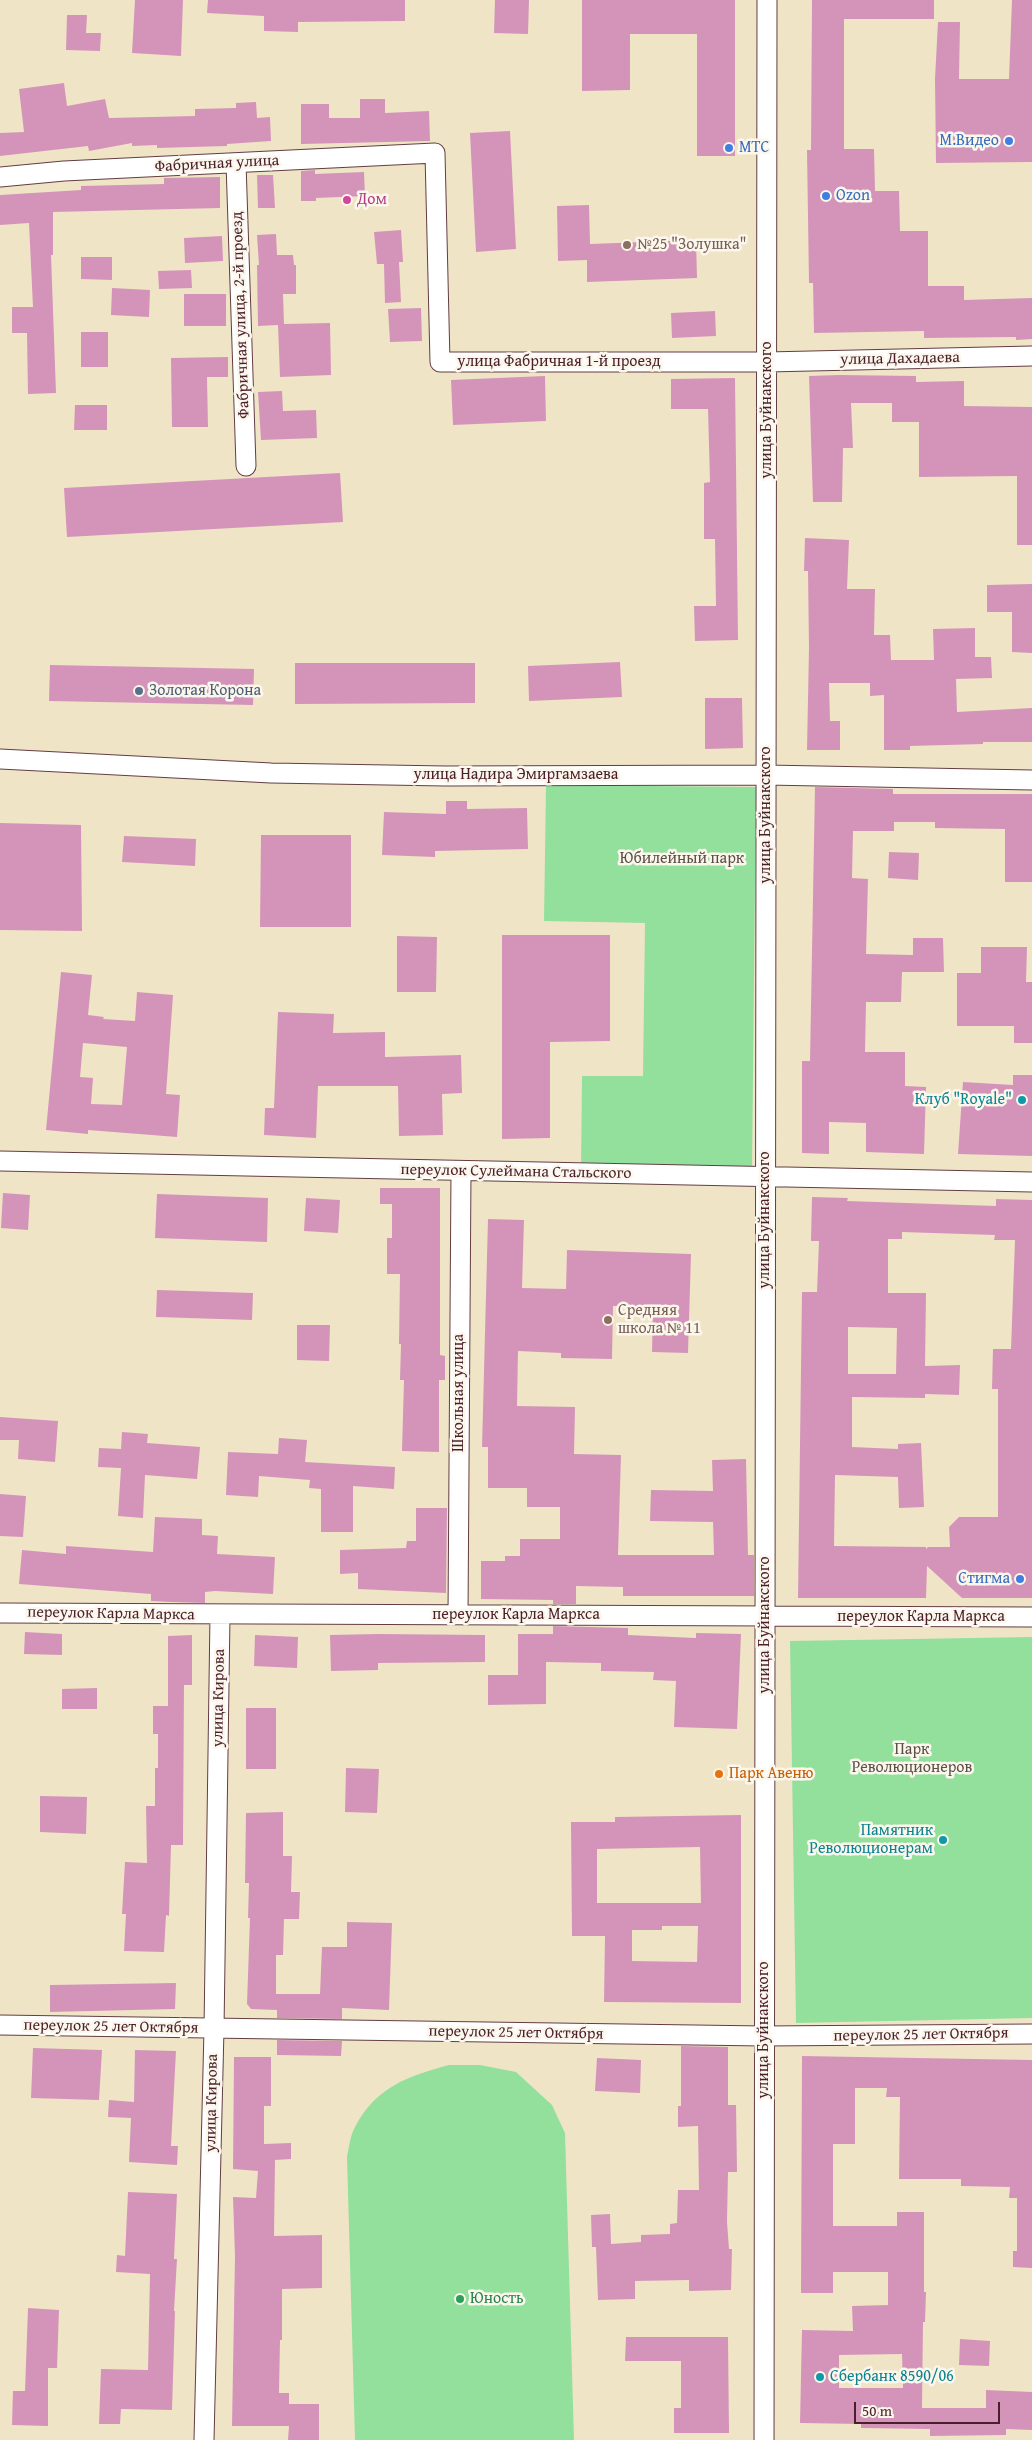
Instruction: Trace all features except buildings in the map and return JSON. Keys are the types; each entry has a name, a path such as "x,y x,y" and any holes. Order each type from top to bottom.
{"street":[{"name":"улица Буйнакского","path":"764,2440 767,0"},
{"name":"улица Фабричная 1-й проезд","path":"435,153 440,362 767,362"},
{"name":"Фабричная улица","path":"0,177 64,171 435,153"},
{"name":"Фабричная улица, 2-й проезд","path":"236,163 246,466"},
{"name":"улица Дахадаева","path":"767,362 1032,356"},
{"name":"улица Надира Эмиргамзаева","path":"0,759 271,773 445,776 766,775 1032,780"},
{"name":"переулок Сулеймана Стальского","path":"0,1162 1032,1182"},
{"name":"Школьная улица","path":"458,1615 461,1171"},
{"name":"переулок Карла Маркса","path":"0,1613 1032,1617"},
{"name":"улица Кирова","path":"204,2440 214,2029 220,1615"},
{"name":"переулок 25 лет Октября","path":"0,2025 764,2036 1032,2034"}],"green space":[{"name":"Юбилейный парк","path":"546,785 756,787 752,1171 581,1170 582,1076 643,1076 645,923 544,921"},
{"name":"Парк Революционеров","path":"1032,1637 1032,2018 796,2023 790,1641"},
{"name":"Юность","path":"449,2065 480,2065 516,2072 552,2105 565,2133 574,2440 355,2440 347,2157 351,2138 363,2113 383,2093 407,2079"}],"place":[{"name":"М.Видео","path":"1009,141"},
{"name":"МТС","path":"729,148"},
{"name":"Ozon","path":"826,196"},
{"name":"Дом","path":"347,200"},
{"name":"№25 \"Золушка\"","path":"627,245"},
{"name":"Золотая Корона","path":"139,691"},
{"name":"Клуб \"Royale\"","path":"1022,1100"},
{"name":"Средняя школа № 11","path":"608,1320"},
{"name":"Стигма","path":"1020,1579"},
{"name":"Парк Авеню","path":"719,1774"},
{"name":"Памятник Революционерам","path":"943,1840"},
{"name":"Юность","path":"460,2299"},
{"name":"Сбербанк 8590/06","path":"820,2377"}]}
